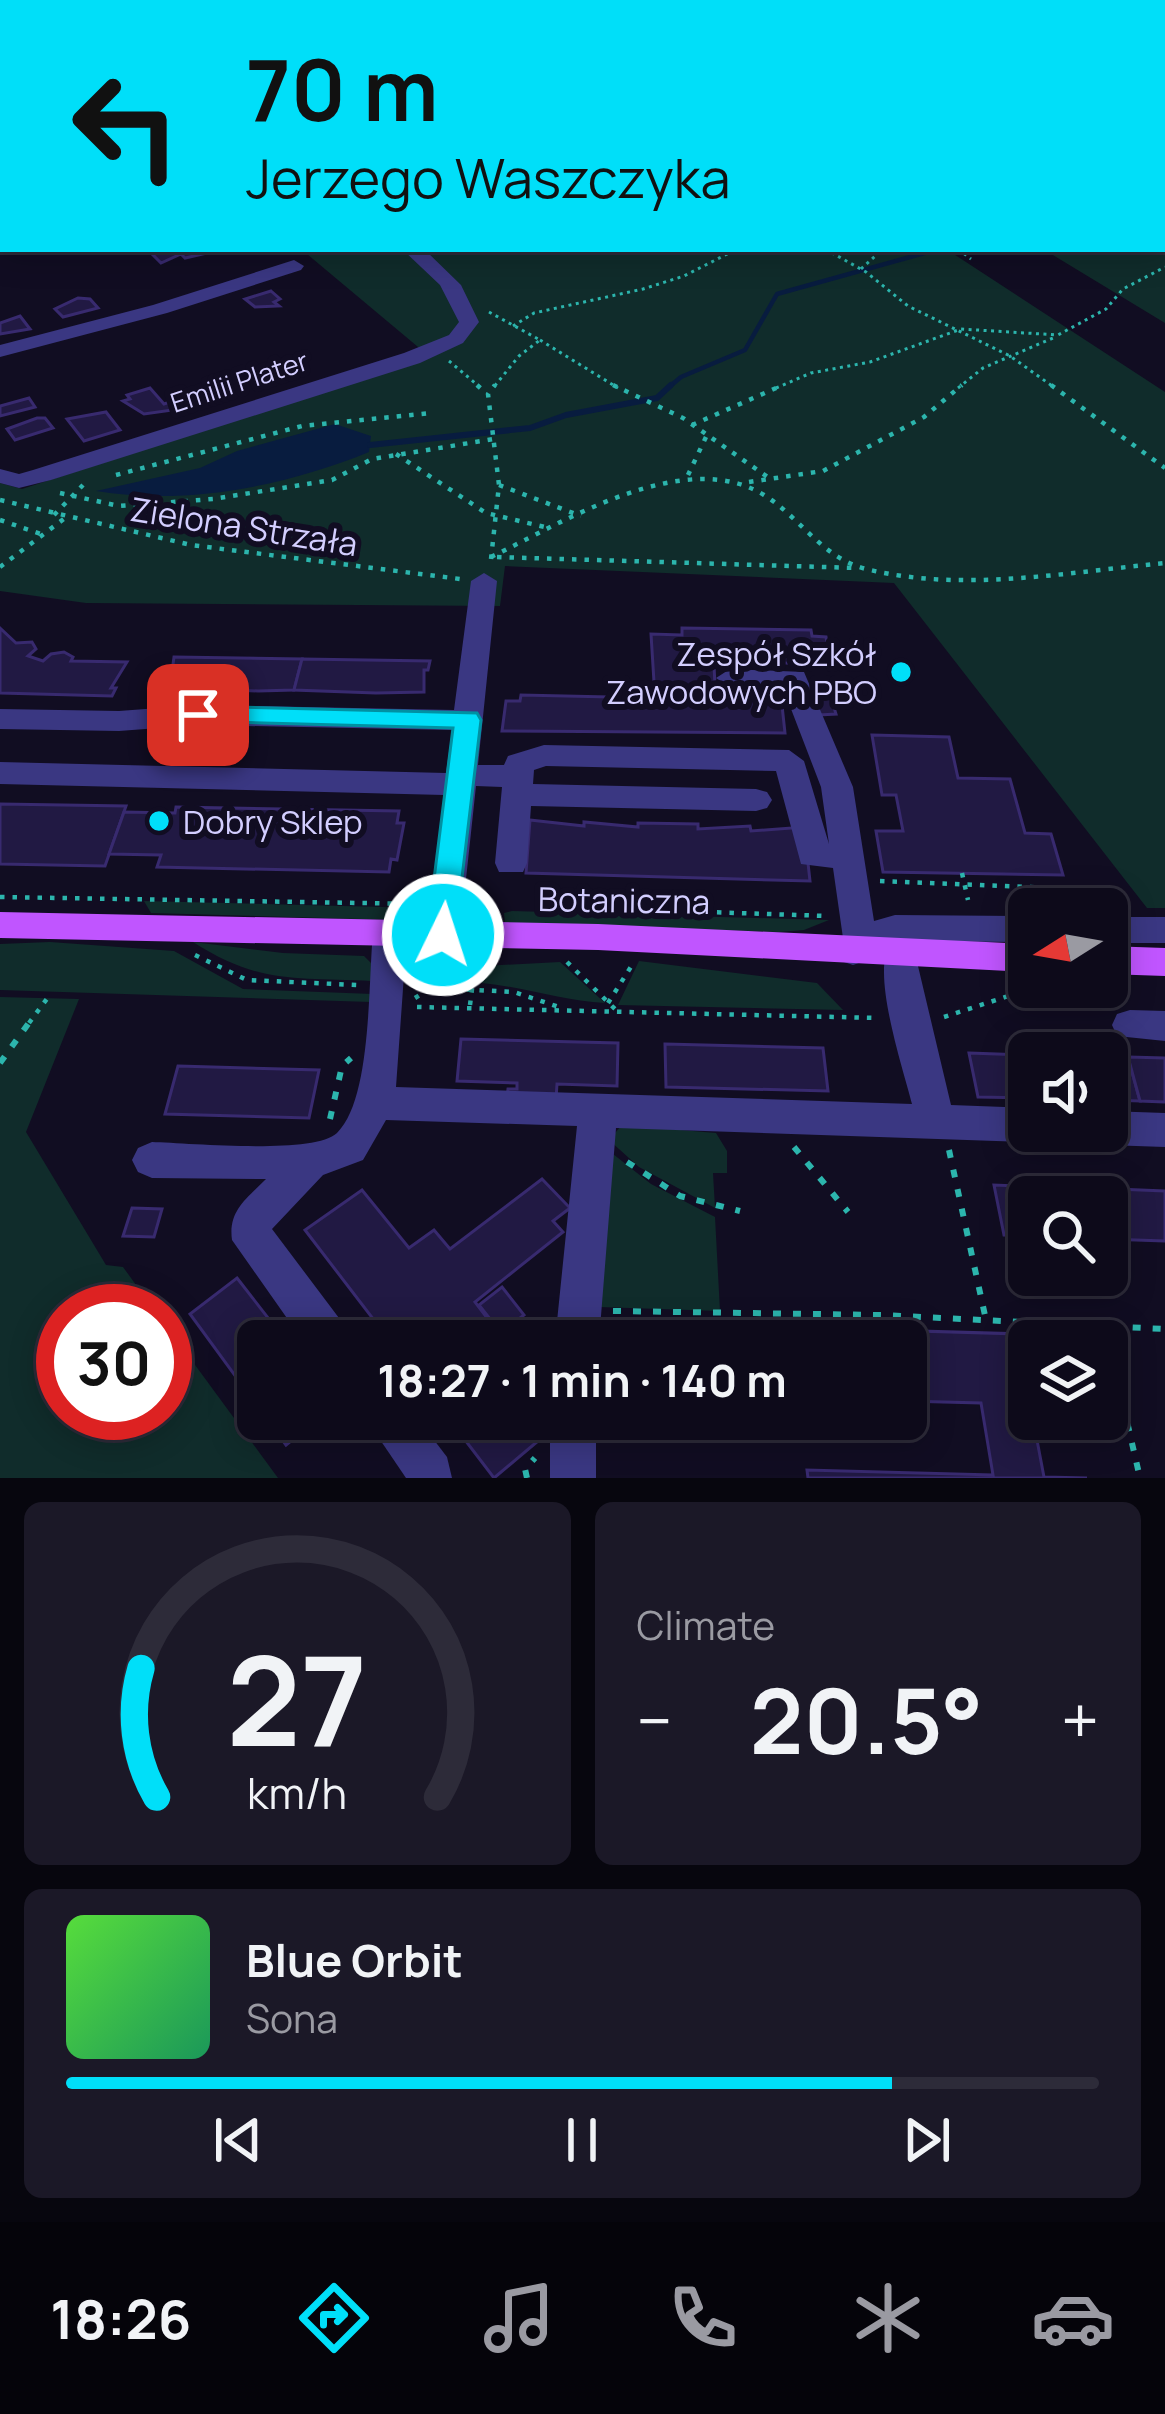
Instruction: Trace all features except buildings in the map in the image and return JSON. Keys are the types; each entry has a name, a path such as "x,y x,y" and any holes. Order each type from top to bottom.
{"main road":[{"name":"Botaniczna","path":"0,925 390,933 443,920 638,938 856,936 901,956 1008,958"},
{"path":"1128,961 1165,962"}],"street":[{"path":"416,252 444,273 465,304 469,322 464,332 439,347"},
{"path":"0,351 250,280 281,260"},
{"name":"Emilii Plater","path":"9,479 439,347"},
{"path":"443,920 488,569"},
{"path":"730,678 794,679 837,787 856,936 895,928 1008,929"},
{"path":"0,719 118,721 198,715 467,720"},
{"path":"511,863 519,764 544,755 789,761 813,855 846,857"},
{"path":"0,773 460,779 757,800"},
{"path":"1128,930 1165,931"},
{"path":"152,1160 309,1162 349,1148 376,1103 390,933"},
{"path":"901,956 909,1019 939,1122"},
{"path":"376,1103 597,1123 769,1116 1008,1124"},
{"path":"577,1320 597,1123"},
{"path":"1128,1129 1165,1130"},
{"path":"309,1162 250,1223 253,1240 313,1320"},
{"path":"405,1440 431,1473"}],"path":[{"path":"513,326 534,314 684,276 731,252"},
{"path":"830,252 863,270 908,305 1010,356 1165,468"},
{"path":"863,270 880,252"},
{"path":"962,252 971,259"},
{"path":"488,569 554,529 629,494 687,478 716,476 746,482 824,471 924,417 983,368 1106,309 1124,289 1165,267"},
{"path":"465,304 692,425 769,478"},
{"path":"692,425 811,373 870,362 961,329 1058,335"},
{"path":"488,394 519,356 540,340"},
{"path":"439,347 488,394 499,485 488,569"},
{"path":"104,477 177,463 302,426 431,413"},
{"path":"9,479 119,506 214,499 332,480 372,459 494,434"},
{"path":"687,478 706,437"},
{"path":"396,454 436,486 496,519 554,529"},
{"path":"54,515 87,481"},
{"path":"746,482 858,568"},
{"path":"499,485 523,491 557,512 581,516"},
{"name":"Zielona Strzała","path":"0,500 157,539 290,560 488,569 858,568 968,579 1165,563"},
{"path":"0,567 65,518"},
{"path":"0,520 44,535"},
{"path":"878,870 880,882 1055,888"},
{"path":"962,873 969,903"},
{"path":"0,897 443,920"},
{"path":"609,909 856,936"},
{"path":"194,955 247,980 472,988 514,992 569,1010"},
{"path":"562,958 617,1011"},
{"path":"608,1003 637,958"},
{"path":"470,1006 476,960 403,1007 909,1019 944,1017 1008,996"},
{"path":"0,1063 49,996"},
{"path":"769,1116 848,1212"},
{"path":"939,1122 986,1320"},
{"path":"597,1123 655,1184 707,1209 740,1210"},
{"path":"927,1321 1008,1321"},
{"path":"1128,1327 1165,1328"},
{"path":"1128,1424 1140,1478"},
{"path":"527,1478 525,1469 564,1448"}],"green space":[{"path":"305,252 951,252 1165,392 1165,908 1147,908 894,583 505,566 500,606 86,603 0,591 0,483 22,489 430,357"},
{"path":"1048,252 1165,252 1165,323"},
{"path":"144,901 423,908 397,920 151,913"},
{"path":"504,913 829,920 804,930 779,932 505,923"},
{"path":"50,942 174,951 243,989 373,994 371,1002 0,990 0,944"},
{"path":"193,942 283,953 364,956 373,965 372,981 259,972"},
{"path":"639,961 817,983 843,1010 618,1005"},
{"path":"560,962 605,1003 482,983 483,966"},
{"path":"0,997 79,999 26,1132 106,1265 123,1267 135,1284 36,1284 36,1440 192,1440 192,1361 237,1422 237,1440 250,1440 278,1478 0,1478"},
{"path":"622,1125 716,1133 727,1151 727,1173 713,1173 715,1208 639,1167 609,1140"},
{"path":"613,1154 651,1184 715,1217 720,1311 599,1307"}],"water":[{"path":"335,424 371,436 369,452 304,475 235,490 165,496 96,491 200,468 237,451"}],"waterway":[{"path":"668,388 681,377 745,350 777,294 928,252"},
{"path":"370,445 530,428 566,415 657,398 671,385"}],"place":[{"name":"Zespół Szkół Zawodowych PBO","path":"901,672"},
{"name":"Dobry Sklep","path":"159,821"}],"route":[{"path":"198,715 467,720 443,901 443,935"}]}
